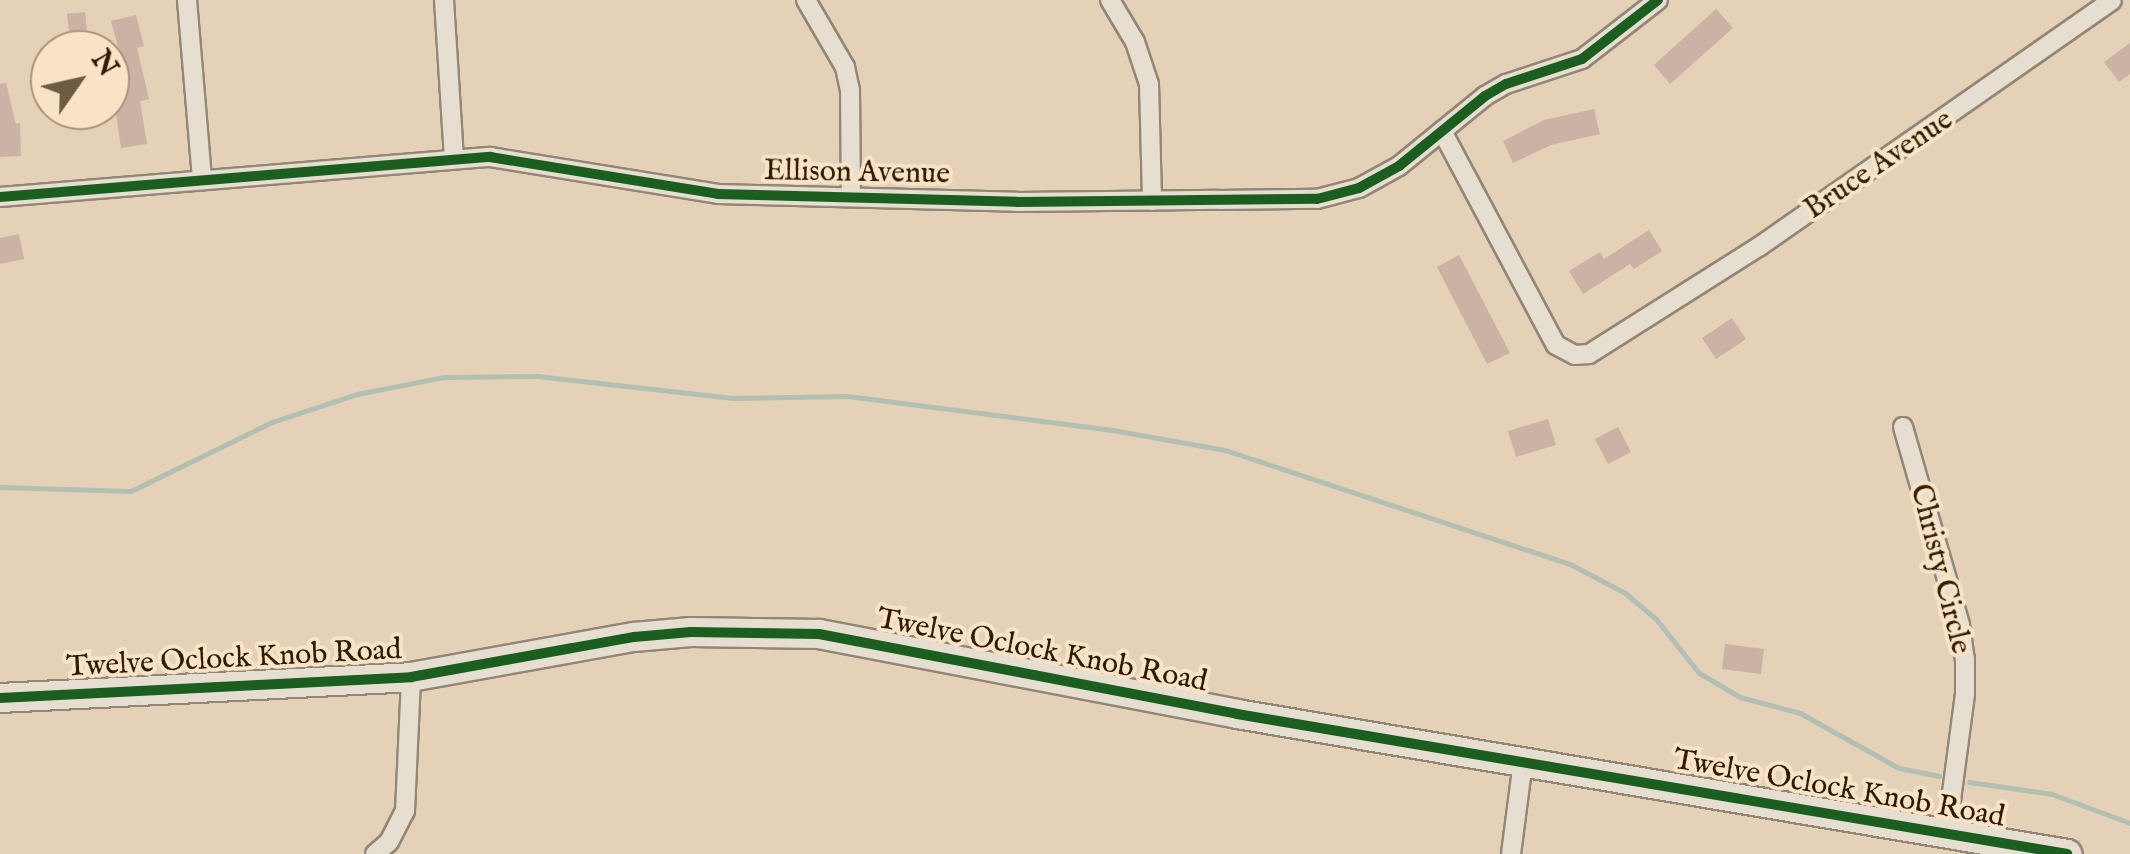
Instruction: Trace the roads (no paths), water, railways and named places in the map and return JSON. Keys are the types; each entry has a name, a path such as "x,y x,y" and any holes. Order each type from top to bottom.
{"street":[{"path":"186,0 202,180"},
{"path":"444,0 454,158"},
{"path":"806,0 838,50 848,78 852,197"},
{"path":"1110,0 1135,42 1149,84 1152,201"},
{"name":"Ellison Avenue","path":"0,196 454,158 535,161 718,194 1278,202 1346,192 1400,166 1506,84 1601,49 1658,0"},
{"name":"Bruce Avenue","path":"1442,132 1556,344 1575,355 1588,354 1975,100 2112,0"},
{"name":"Christy Circle","path":"1904,427 1960,625 1965,659 1965,694 1947,831"},
{"name":"Twelve Oclock Knob Road","path":"0,698 411,677 634,637 750,630 819,634 1237,714 2067,854"},
{"path":"376,854 389,842 405,810 411,677"},
{"path":"1511,854 1523,761"}],"waterway":[{"path":"0,487 131,491 272,422 357,394 444,377 537,376 733,398 847,396 1112,430 1225,450 1572,565 1625,593 1656,619 1699,673 1740,697 1800,713 1899,768 1939,776"},
{"path":"1969,782 2052,794 2130,823"}]}
